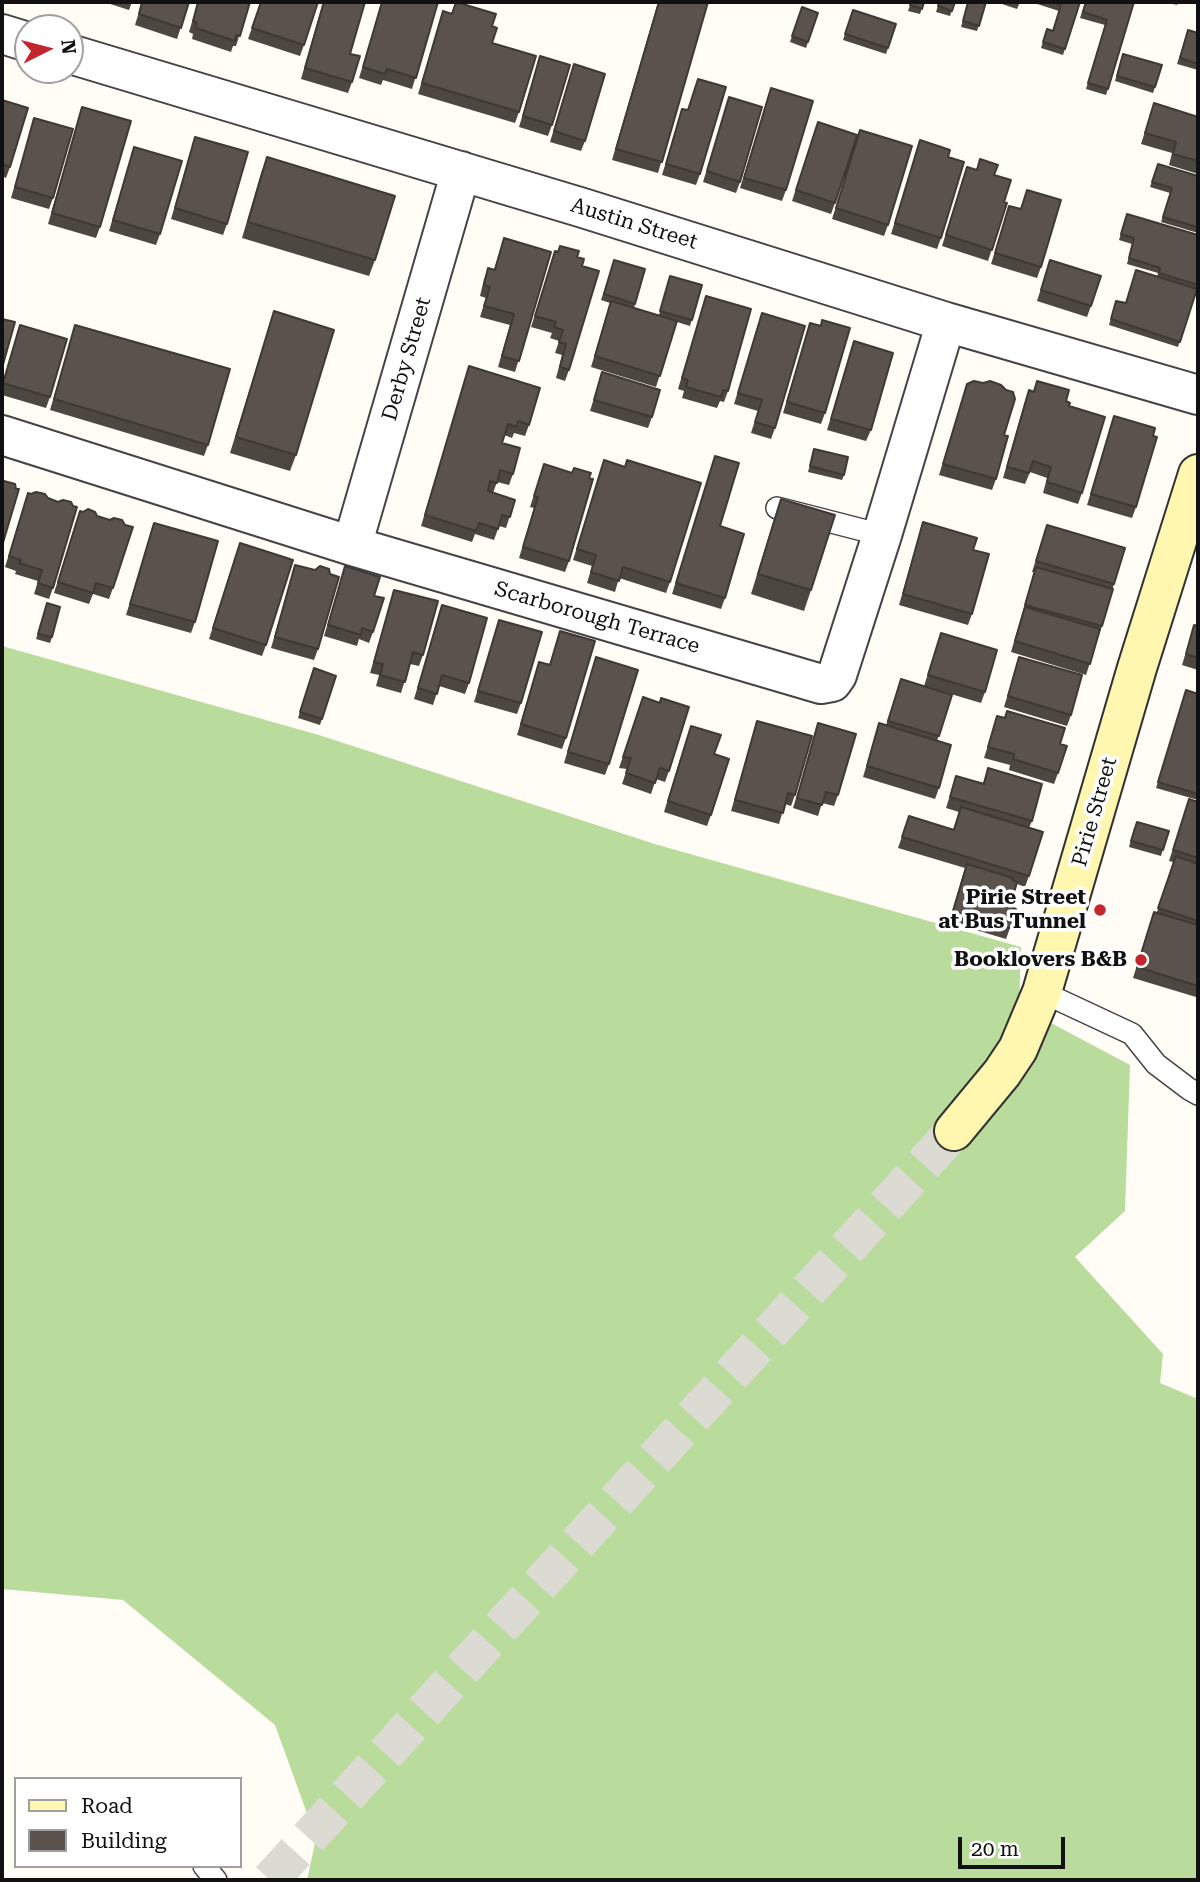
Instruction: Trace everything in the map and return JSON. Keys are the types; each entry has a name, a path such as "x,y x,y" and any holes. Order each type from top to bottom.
{"street":[{"name":"Austin Street","path":"84,58 461,171 946,322 1198,394"},
{"name":"Derby Street","path":"352,546 461,171"},
{"name":"Scarborough Terrace","path":"2,435 352,546 821,684 832,682 837,675 946,322"},
{"name":"Pirie Street","path":"954,1131 1018,1049 1042,992 1137,668 1198,474"}],"lane":[{"path":"776,508 882,536"},
{"path":"1042,992 1132,1034 1156,1064 1198,1094"}],"green space":[{"path":"2,646 319,735 658,845 1021,947 1019,1006 1130,1065 1125,1211 1075,1257 1163,1354 1160,1383 1198,1399 1198,1880 307,1880 316,1838 275,1725 123,1600 2,1589"}],"building":[{"path":"142,2 189,2 181,28 139,14"},
{"path":"198,2 250,2 240,36 236,35 235,41 196,28 197,23 193,21"},
{"path":"261,2 318,2 304,45 252,28"},
{"path":"324,2 365,2 350,54 360,56 352,82 305,68"},
{"path":"382,2 438,2 416,78 387,69 385,74 363,67"},
{"path":"456,2 496,14 492,26 497,28 492,43 536,56 519,112 422,83 443,11 452,14"},
{"path":"659,2 708,2 662,162 616,149"},
{"path":"911,2 924,2 922,9 910,5"},
{"path":"939,2 955,2 952,11 938,6"},
{"path":"968,2 986,2 979,26 963,21"},
{"path":"1051,2 1080,2 1065,49 1043,42 1047,29 1053,31 1061,5"},
{"path":"1086,2 1134,2 1108,89 1088,83 1107,20 1083,12"},
{"path":"802,7 818,13 808,42 792,36"},
{"path":"853,10 896,24 888,48 845,34"},
{"path":"1188,30 1198,33 1198,64 1180,58"},
{"path":"1123,54 1162,65 1155,87 1117,76"},
{"path":"540,56 570,65 552,125 523,116"},
{"path":"574,64 605,74 585,141 554,131"},
{"path":"698,79 726,87 700,174 666,164 682,109 688,110"},
{"path":"771,88 813,101 786,190 744,178"},
{"path":"729,97 762,107 740,182 707,171"},
{"path":"2,100 28,108 10,167 2,164"},
{"path":"1154,103 1198,117 1198,161 1173,154 1176,142 1145,133"},
{"path":"82,107 131,121 100,227 52,213"},
{"path":"34,118 73,129 53,198 15,187"},
{"path":"818,122 857,135 835,203 796,190"},
{"path":"860,130 912,146 888,225 836,208"},
{"path":"195,137 248,152 227,224 175,208"},
{"path":"920,140 950,150 948,157 964,162 941,238 895,223"},
{"path":"134,147 182,161 160,234 113,220"},
{"path":"267,157 395,196 375,260 248,222"},
{"path":"980,159 998,165 994,175 1011,180 1004,202 1007,203 992,250 946,235 967,167 977,170"},
{"path":"1158,164 1198,176 1198,227 1163,217 1172,188 1152,182"},
{"path":"1027,190 1061,200 1041,267 995,253 1009,206 1021,209"},
{"path":"1127,214 1198,235 1198,285 1159,273 1160,268 1129,258 1134,238 1121,234"},
{"path":"504,238 551,252 519,361 502,356 514,314 484,306 490,287 484,285 488,268 495,270"},
{"path":"560,246 579,251 577,257 584,259 582,266 599,271 569,370 560,367 566,344 559,342 563,330 554,327 556,322 535,316 555,251 558,252"},
{"path":"614,260 645,269 635,304 604,294"},
{"path":"1050,260 1101,276 1091,306 1041,290"},
{"path":"1136,270 1197,289 1180,342 1111,319 1116,301 1126,303"},
{"path":"670,276 702,285 692,320 660,311"},
{"path":"706,296 751,309 728,391 723,390 721,397 686,387 688,380 682,378"},
{"path":"611,301 677,321 660,376 595,356"},
{"path":"274,311 334,330 296,455 236,437"},
{"path":"762,313 805,326 775,428 755,422 762,400 738,393"},
{"path":"2,319 15,322 2,368"},
{"path":"822,320 850,328 825,413 787,402 810,323 821,326"},
{"path":"20,325 67,339 50,397 3,383"},
{"path":"75,325 230,369 208,445 54,399"},
{"path":"854,341 893,353 871,430 831,419"},
{"path":"469,366 540,388 529,425 518,421 516,427 508,424 502,443 520,448 513,474 500,470 497,483 490,481 488,491 515,500 510,517 502,515 498,529 479,523 476,531 425,515"},
{"path":"602,372 660,390 652,417 594,400"},
{"path":"990,381 1001,385 1013,392 1015,399 1004,435 1008,436 996,479 943,464 967,384"},
{"path":"1037,381 1069,390 1066,401 1070,403 1069,406 1105,417 1082,493 1047,482 1051,467 1033,461 1029,473 1007,467 1029,390 1034,392"},
{"path":"1114,416 1155,428 1153,436 1157,437 1136,507 1091,494"},
{"path":"814,449 848,457 844,475 810,466"},
{"path":"715,456 739,463 720,526 744,534 725,598 676,583"},
{"path":"604,460 625,467 627,460 701,483 670,582 623,567 619,581 591,572 596,555 577,549"},
{"path":"544,464 572,473 574,468 591,473 589,478 593,479 569,561 523,547 538,497 534,496"},
{"path":"2,482 15,484 16,489 19,489 2,546"},
{"path":"36,492 58,502 71,502 77,507 53,588 38,583 42,570 19,563 21,560 9,556 28,493"},
{"path":"781,499 835,515 811,590 758,574"},
{"path":"88,509 97,516 122,520 125,525 133,527 113,588 96,583 93,593 58,582 80,511"},
{"path":"923,522 977,538 973,550 989,554 972,614 903,594"},
{"path":"154,523 218,541 195,622 130,604"},
{"path":"1047,525 1125,548 1114,584 1036,561"},
{"path":"240,543 293,560 266,645 213,628"},
{"path":"295,565 315,570 320,566 339,577 318,649 275,637"},
{"path":"345,566 380,577 374,596 384,598 373,632 362,628 361,635 328,625"},
{"path":"1036,567 1113,589 1102,626 1025,605"},
{"path":"394,590 438,601 423,655 413,652 405,682 380,675 383,664 374,662"},
{"path":"47,603 60,607 52,637 38,634"},
{"path":"442,605 487,618 469,683 442,675 437,694 418,688"},
{"path":"1025,607 1100,629 1090,664 1015,641"},
{"path":"499,620 542,632 521,703 478,691"},
{"path":"1194,625 1198,626 1198,658 1186,654"},
{"path":"560,631 595,641 566,738 521,724 539,662 550,665"},
{"path":"941,633 997,650 985,692 928,675"},
{"path":"596,657 638,670 609,764 568,752"},
{"path":"1019,657 1082,675 1071,715 1008,696"},
{"path":"314,668 336,676 322,719 300,712"},
{"path":"901,679 952,695 939,736 888,721"},
{"path":"1186,690 1198,694 1198,794 1158,782"},
{"path":"643,697 660,703 661,698 689,707 669,771 660,768 655,783 626,773 631,758 623,757"},
{"path":"1007,711 1065,728 1060,744 1067,746 1058,773 1013,759 1014,754 988,747 997,716 1005,718"},
{"path":"757,721 812,736 795,795 788,793 783,813 735,800"},
{"path":"818,723 856,734 838,795 826,792 822,805 797,798"},
{"path":"879,723 951,745 939,788 867,766"},
{"path":"691,726 721,735 714,754 729,759 711,815 668,801"},
{"path":"988,768 1042,784 1032,821 950,797 956,776 984,784"},
{"path":"1189,799 1198,802 1198,858 1173,850"},
{"path":"961,807 1043,832 1029,876 902,837 909,816 954,830"},
{"path":"1137,822 1169,831 1163,850 1131,841"},
{"path":"1176,856 1198,864 1198,921 1158,908"},
{"path":"967,864 1013,878 1012,880 1017,882 1010,907 1016,909 1010,928 953,911"},
{"path":"1154,912 1198,925 1198,986 1137,967"}],"tunnel":[{"path":"270,1880 954,1131"}],"place":[{"name":"Pirie Street at Bus Tunnel","path":"1100,910"},
{"name":"Booklovers B&B","path":"1141,960"}]}
